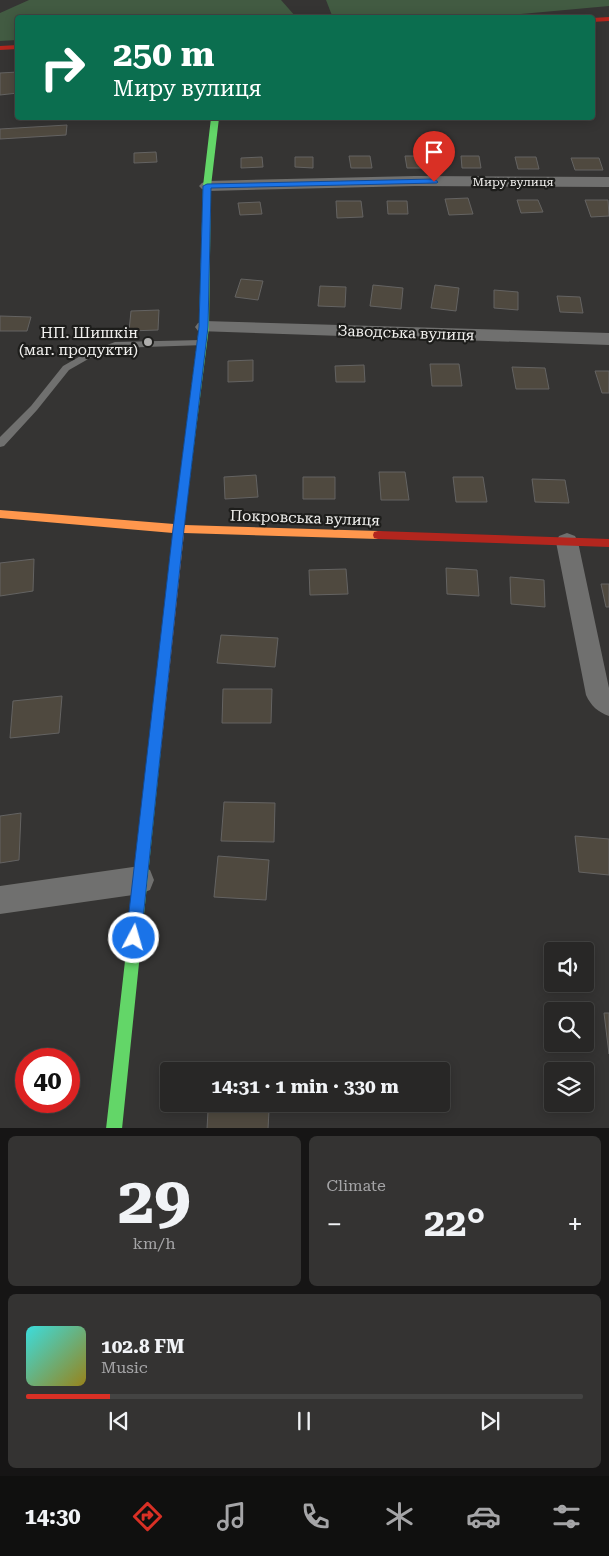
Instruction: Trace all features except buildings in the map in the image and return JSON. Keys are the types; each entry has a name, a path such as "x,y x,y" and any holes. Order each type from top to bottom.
{"street":[{"path":"595,20 609,19"},
{"path":"0,48 15,47"},
{"path":"114,1128 178,529 203,335 207,186 214,120"},
{"name":"Миру вулиця","path":"207,186 415,182 609,182"},
{"name":"Заводська вулиця","path":"203,335 609,340"},
{"name":"Покровська вулиця","path":"0,514 178,529 609,543"},
{"path":"567,542 598,695 609,705"},
{"path":"0,900 140,880"}],"lane":[{"path":"0,443 34,408 66,368 88,356 115,345 203,335"}],"green space":[{"path":"29,0 281,0 294,15 15,15 15,40 0,41 0,13"},
{"path":"326,0 609,0 609,6 510,15 332,15"}],"traffic: fast":[{"path":"180,517 204,327 207,186 215,120"},
{"path":"114,1128 155,749"}],"traffic: slow":[{"path":"0,514 178,529 378,535"},
{"path":"155,749 180,517"}],"traffic: jam":[{"path":"595,20 609,19"},
{"path":"0,48 15,47"},
{"path":"378,535 609,543"}],"place":[{"name":"НП. Шишкін (маг. продукти)","path":"148,342"}],"route":[{"path":"134,938 178,529 204,327 207,186 434,182"}]}
